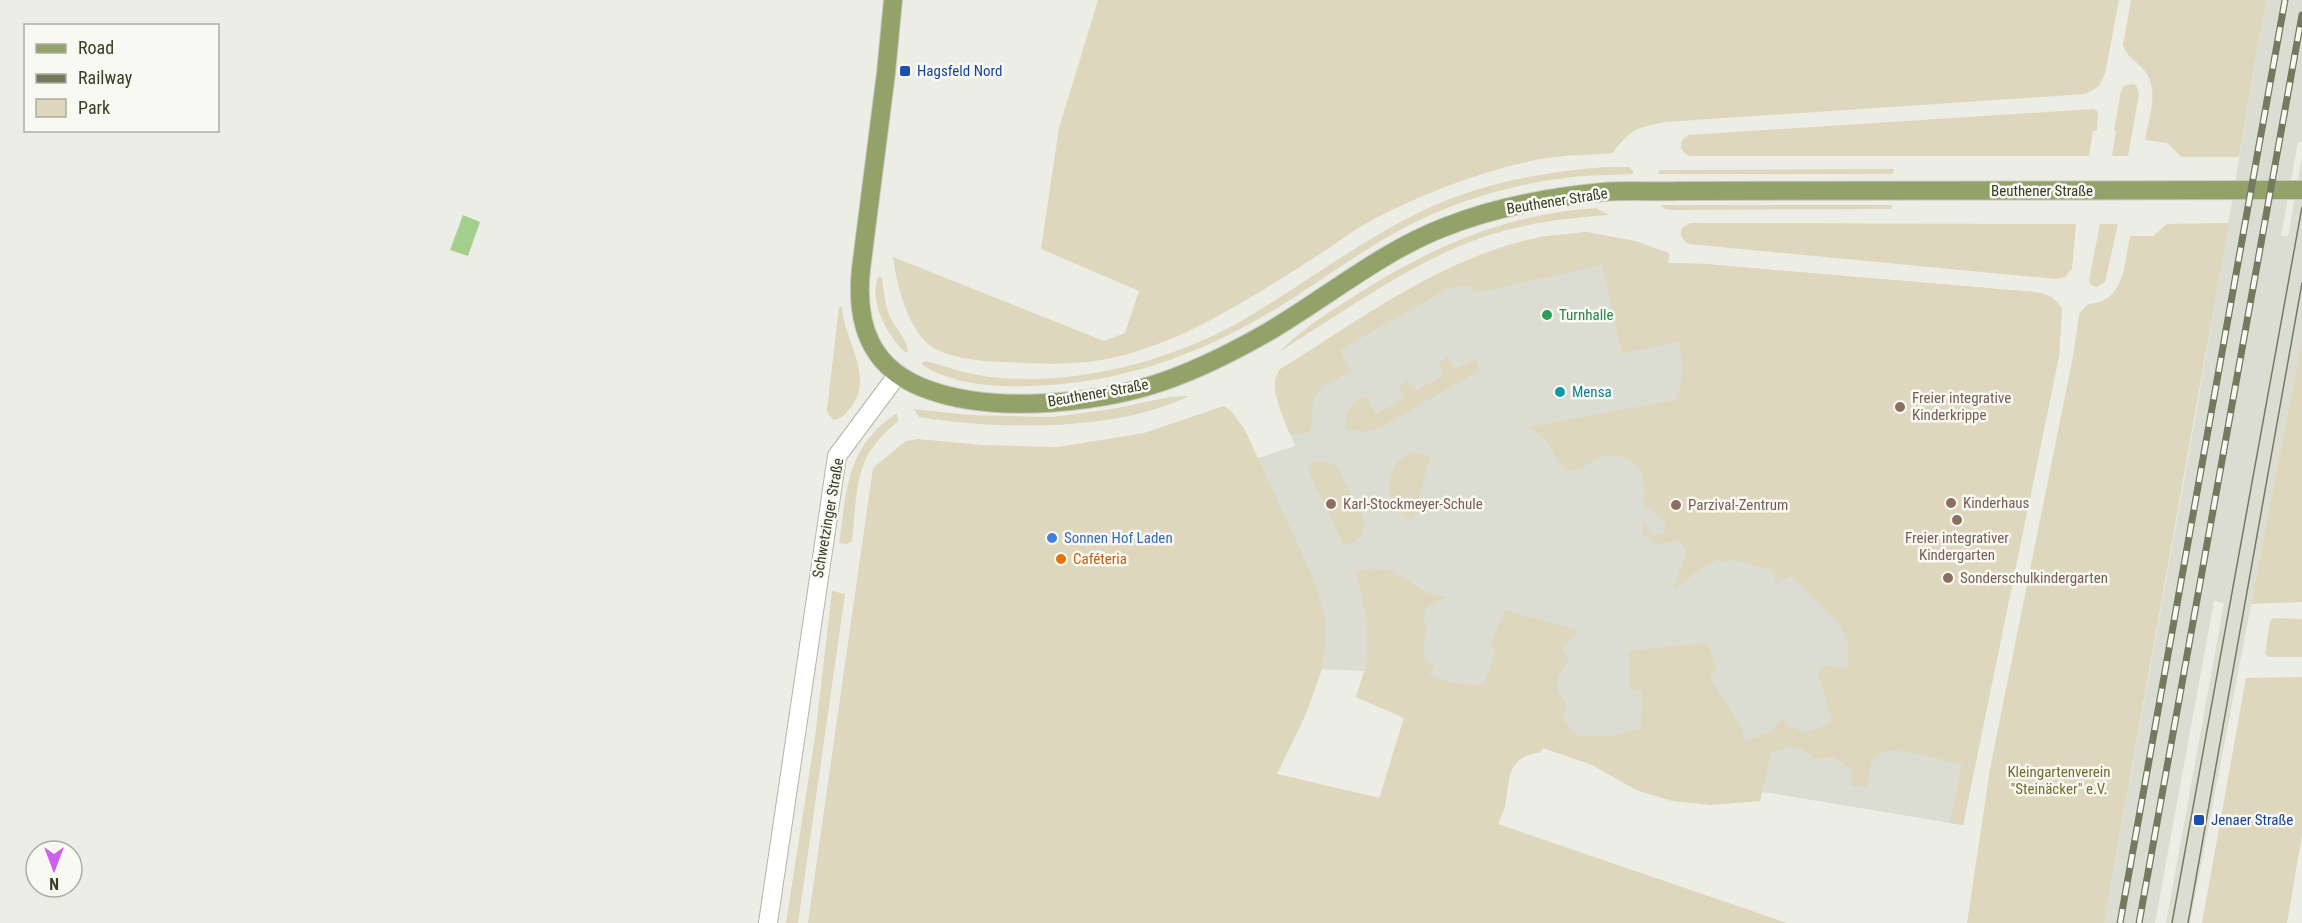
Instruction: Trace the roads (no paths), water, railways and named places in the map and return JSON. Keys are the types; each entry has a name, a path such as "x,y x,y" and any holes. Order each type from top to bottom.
{"main road":[{"path":"893,0 859,293 860,314 872,346 883,361 898,374"},
{"name":"Beuthener Straße","path":"898,374 919,387 941,395 998,403 1060,402 1138,389 1178,376 1267,332 1398,249 1443,227 1488,212 1569,196 1606,192 1680,191 2302,190"}],"street":[{"name":"Schwetzinger Straße","path":"768,923 837,456 898,374"}],"tram line":[{"path":"2172,923 2302,207"},
{"path":"2188,923 2302,283"}],"railway":[{"path":"2120,923 2285,0"},
{"path":"2139,923 2302,15"}],"place":[{"name":"Hagsfeld Nord","path":"905,71"},
{"name":"Turnhalle","path":"1547,315"},
{"name":"Mensa","path":"1560,392"},
{"name":"Freier integrative Kinderkrippe","path":"1900,407"},
{"name":"Kinderhaus","path":"1951,503"},
{"name":"Karl-Stockmeyer-Schule","path":"1331,504"},
{"name":"Parzival-Zentrum","path":"1676,505"},
{"name":"Freier integrativer Kindergarten","path":"1957,520"},
{"name":"Sonnen Hof Laden","path":"1052,538"},
{"name":"Caféteria","path":"1061,559"},
{"name":"Sonderschulkindergarten","path":"1948,578"},
{"name":"Jenaer Straße","path":"2199,820"}],"park label":[{"name":"Kleingartenverein \"Steinäcker\" e.V.","path":"2059,780"}]}
